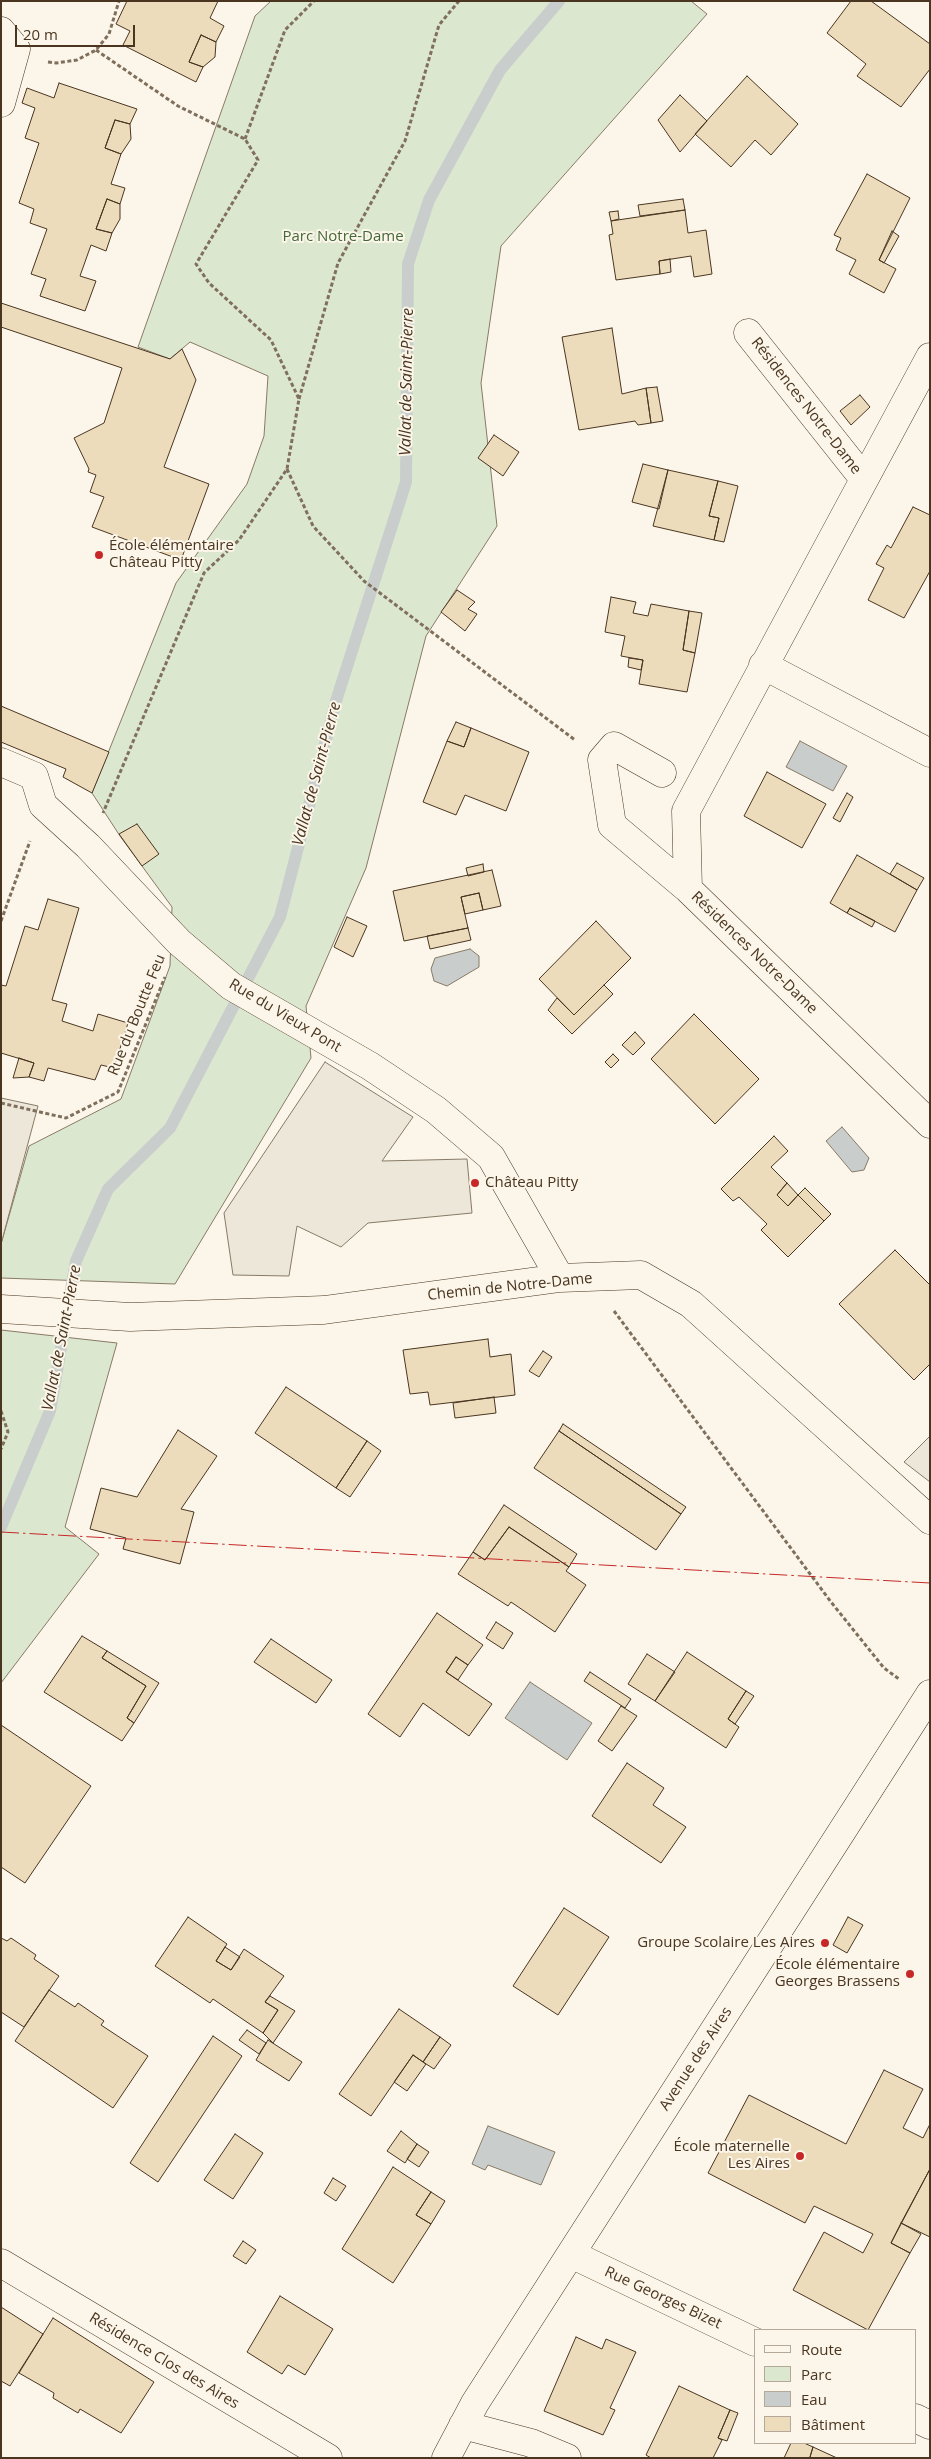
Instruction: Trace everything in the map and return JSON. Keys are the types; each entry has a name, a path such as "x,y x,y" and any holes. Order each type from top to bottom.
{"street":[{"path":"1,104 8,40"},
{"name":"Résidences Notre-Dame","path":"748,333 864,479"},
{"name":"Résidences Notre-Dame","path":"930,357 686,811 688,889 930,1124"},
{"path":"763,665 930,753"},
{"path":"662,773 614,746 602,760 612,825 688,889"},
{"path":"1,762 34,776 42,805"},
{"name":"Rue du Vieux Pont","path":"42,805 88,846 179,942 241,992 370,1066 436,1110 491,1157 560,1278"},
{"name":"Chemin de Notre-Dame","path":"1,1309 130,1317 324,1310 560,1278 641,1275 691,1304 930,1520"},
{"name":"Avenue des Aires","path":"446,2458 463,2425 571,2254 930,1694"},
{"name":"Rue Georges Bizet","path":"571,2254 754,2342"},
{"name":"Résidence Clos des Aires","path":"1,2263 328,2458"},
{"path":"916,2418 930,2425"},
{"path":"463,2425 532,2443 567,2458"}],"path":[{"path":"8,40 35,59 56,63 77,60 96,50 109,34 119,1"},
{"path":"245,139 285,30 314,1"},
{"path":"88,846 204,573 239,540 287,469 299,399 338,264 405,141 439,25 459,1"},
{"path":"96,50 178,106 245,139 258,160 196,264 209,284 272,340 299,399"},
{"path":"287,469 313,526 364,581 602,760"},
{"path":"1,921 42,805"},
{"name":"Rue du Boutte Feu","path":"1,1103 66,1118 118,1092 179,942"},
{"path":"588,1277 831,1602 884,1668 900,1679"},
{"path":"1,1411 8,1432 1,1449"}],"green space":[{"name":"Parc Notre-Dame","path":"271,1 691,1 707,14 501,246 481,383 497,526 426,636 366,868 306,1006 311,1058 175,1284 1,1278 1,1244 29,1146 121,1099 170,966 172,907 120,836 92,793 176,583 247,484 264,436 268,376 190,342 170,359 138,347 255,16"},
{"path":"1,1330 117,1343 65,1527 99,1554 1,1683"}],"shaded area":[{"path":"325,1062 413,1117 382,1161 467,1159 472,1213 368,1223 341,1247 297,1226 289,1276 233,1275 224,1213"},
{"path":"1,1098 38,1106 1,1244"},
{"path":"930,1436 930,1482 904,1462"}],"water":[{"path":"800,741 847,766 833,791 786,767"},
{"path":"470,949 479,956 479,967 447,986 434,981 431,969 435,958"},
{"path":"842,1127 869,1158 864,1170 852,1172 826,1141"},
{"path":"530,1682 592,1723 567,1760 505,1718"},
{"path":"488,2126 555,2152 541,2185 488,2165 485,2170 472,2164"}],"building":[{"path":"127,1 218,1 210,18 224,26 216,42 201,35 189,62 203,67 196,82 123,45 130,31 116,24"},
{"path":"851,1 871,1 930,44 930,69 901,107 857,76 866,64 827,33"},
{"path":"201,35 216,42 215,57 203,67 189,62"},
{"path":"747,76 798,124 771,155 755,140 731,167 695,134"},
{"path":"59,83 137,109 130,124 115,120 105,148 121,154 111,184 125,188 120,204 107,199 96,229 112,233 106,251 91,245 80,276 96,281 85,311 40,296 46,279 31,274 47,229 30,223 34,209 19,203 39,143 25,138 35,108 22,103 27,88 54,98"},
{"path":"680,95 707,121 680,152 658,120"},
{"path":"115,120 130,124 131,139 121,154 105,148"},
{"path":"867,174 910,198 879,260 896,269 884,293 849,274 856,260 836,250 841,238 834,235"},
{"path":"107,199 120,204 120,219 112,233 96,229"},
{"path":"683,199 685,210 640,216 638,205"},
{"path":"685,210 688,233 706,230 712,274 694,277 691,256 659,261 660,274 616,280 609,235 613,234 611,221"},
{"path":"618,211 619,219 611,221 609,212"},
{"path":"892,231 899,236 884,263 879,260"},
{"path":"670,259 671,272 660,274 659,261"},
{"path":"1,303 170,359 182,349 196,380 164,467 209,484 181,560 92,527 104,497 90,492 96,475 88,472 89,469 74,438 104,423 122,368 1,327"},
{"path":"612,328 622,394 646,388 651,423 638,425 635,421 579,430 562,337"},
{"path":"657,387 663,421 651,423 646,388"},
{"path":"860,395 870,407 851,425 840,411"},
{"path":"494,435 519,452 503,476 478,458"},
{"path":"643,464 668,470 659,509 632,502"},
{"path":"668,470 718,481 709,516 719,518 714,540 653,526"},
{"path":"718,481 738,486 724,542 714,540 719,518 709,516"},
{"path":"913,507 930,515 930,571 904,618 868,600 884,568 876,564 887,545 891,548"},
{"path":"457,590 475,602 468,609 477,614 465,631 441,612"},
{"path":"611,597 636,602 633,613 648,616 651,604 689,611 683,650 695,653 687,692 639,684 643,660 621,656 625,636 605,632"},
{"path":"689,611 702,613 695,653 683,650"},
{"path":"629,658 643,660 641,670 628,667"},
{"path":"1,706 109,752 92,793 63,777 66,769 1,742"},
{"path":"456,722 471,728 464,747 447,741"},
{"path":"471,728 529,752 506,811 465,795 456,815 423,802 447,741 464,747"},
{"path":"767,772 826,804 802,848 744,816"},
{"path":"847,793 853,797 840,822 833,818"},
{"path":"137,824 159,854 142,866 119,834"},
{"path":"857,855 917,890 895,932 850,908 847,913 830,903"},
{"path":"897,863 924,878 917,890 890,874"},
{"path":"483,864 484,872 468,876 466,868"},
{"path":"492,870 501,906 483,910 479,893 461,897 468,928 404,941 393,891"},
{"path":"479,893 483,910 465,914 461,897"},
{"path":"48,899 79,908 52,1000 67,1004 62,1021 93,1031 98,1014 128,1023 114,1068 101,1065 95,1080 48,1068 44,1081 29,1077 34,1063 1,1053 1,985 6,986 25,926 38,930"},
{"path":"850,908 875,921 872,927 847,913"},
{"path":"347,917 367,926 353,957 334,947"},
{"path":"596,921 631,958 574,1015 539,979"},
{"path":"468,928 471,940 430,949 427,936"},
{"path":"604,985 613,994 572,1034 548,1010 557,998 574,1015"},
{"path":"694,1014 759,1079 715,1124 651,1059"},
{"path":"635,1032 645,1043 633,1055 622,1045"},
{"path":"613,1054 619,1060 611,1068 605,1062"},
{"path":"19,1058 34,1063 29,1077 13,1078"},
{"path":"774,1136 788,1151 771,1167 787,1183 777,1195 788,1206 798,1195 824,1221 788,1257 761,1230 767,1224 739,1197 733,1201 721,1189"},
{"path":"787,1183 798,1195 788,1206 777,1195"},
{"path":"805,1188 831,1214 824,1221 798,1195"},
{"path":"895,1250 930,1285 930,1364 914,1380 839,1304"},
{"path":"488,1339 490,1357 511,1354 515,1395 430,1405 428,1392 410,1394 403,1350"},
{"path":"543,1351 552,1357 539,1377 529,1371"},
{"path":"286,1387 367,1441 336,1488 255,1433"},
{"path":"494,1397 496,1413 455,1418 453,1403"},
{"path":"563,1424 686,1507 681,1514 559,1431"},
{"path":"178,1430 217,1456 181,1509 194,1512 180,1564 123,1549 126,1538 90,1529 101,1488 137,1497"},
{"path":"559,1431 681,1514 656,1550 534,1468"},
{"path":"367,1441 381,1451 350,1497 336,1488"},
{"path":"504,1505 577,1554 569,1567 509,1527 485,1560 473,1552"},
{"path":"509,1527 569,1567 566,1571 586,1585 555,1632 511,1602 508,1606 458,1574 473,1552 485,1560"},
{"path":"437,1613 483,1645 468,1665 456,1657 446,1672 492,1704 469,1736 423,1703 400,1737 368,1714"},
{"path":"496,1622 513,1633 503,1649 486,1638"},
{"path":"82,1636 107,1651 102,1658 146,1686 127,1718 134,1723 122,1741 44,1692"},
{"path":"271,1639 332,1680 316,1703 254,1662"},
{"path":"107,1651 159,1683 134,1723 127,1718 146,1686 102,1658"},
{"path":"687,1652 746,1691 728,1719 739,1727 726,1748 655,1701"},
{"path":"647,1654 675,1672 655,1701 628,1684"},
{"path":"456,1657 468,1665 458,1680 446,1672"},
{"path":"590,1672 631,1699 625,1708 584,1681"},
{"path":"746,1691 754,1696 735,1724 728,1719"},
{"path":"621,1706 637,1716 612,1751 598,1741"},
{"path":"1,1725 91,1786 25,1883 1,1867"},
{"path":"627,1763 664,1788 653,1805 686,1827 661,1863 592,1816"},
{"path":"564,1908 609,1937 558,2015 513,1986"},
{"path":"188,1917 227,1944 216,1961 231,1970 244,1949 284,1976 265,2002 278,2010 263,2033 213,1999 210,2003 155,1966"},
{"path":"848,1917 863,1925 847,1953 833,1945"},
{"path":"1,1938 7,1941 11,1938 36,1955 34,1959 59,1976 24,2027 1,2012"},
{"path":"225,1947 240,1957 231,1970 216,1961"},
{"path":"49,1990 75,2007 78,2003 104,2021 101,2025 148,2056 113,2108 15,2041"},
{"path":"270,1996 295,2011 273,2043 263,2033 278,2010 265,2002"},
{"path":"399,2009 440,2037 423,2062 413,2055 371,2116 339,2094"},
{"path":"247,2030 266,2043 259,2054 239,2040"},
{"path":"213,2036 242,2056 158,2182 130,2163"},
{"path":"440,2037 451,2045 434,2069 423,2062"},
{"path":"268,2040 302,2062 289,2081 256,2060"},
{"path":"413,2055 426,2064 407,2091 394,2082"},
{"path":"884,2070 923,2089 903,2128 923,2138 930,2124 930,2169 891,2243 910,2253 869,2329 793,2290 824,2232 863,2253 873,2234 814,2206 805,2223 708,2173 749,2095 846,2144"},
{"path":"401,2131 417,2144 405,2163 387,2151"},
{"path":"235,2134 263,2153 233,2199 204,2180"},
{"path":"417,2144 429,2152 419,2167 407,2159"},
{"path":"393,2167 431,2192 416,2215 431,2224 393,2283 342,2249"},
{"path":"930,2169 930,2237 901,2223"},
{"path":"333,2178 346,2186 336,2201 324,2193"},
{"path":"431,2192 445,2201 431,2224 416,2215"},
{"path":"901,2223 921,2234 910,2253 891,2243"},
{"path":"243,2241 256,2250 246,2264 233,2256"},
{"path":"280,2296 333,2329 305,2375 288,2365 282,2374 247,2352"},
{"path":"1,2307 43,2334 10,2386 1,2381"},
{"path":"53,2318 154,2382 121,2433 80,2409 78,2413 53,2398 54,2393 19,2373"},
{"path":"576,2337 602,2349 606,2339 636,2352 610,2408 615,2410 603,2435 544,2411"},
{"path":"679,2386 730,2410 718,2438 722,2440 713,2458 651,2458 646,2455"},
{"path":"730,2410 738,2413 727,2441 718,2438"},
{"path":"791,2444 806,2444 813,2447 810,2457 812,2458 784,2458"},
{"path":"813,2447 837,2458 812,2458 810,2457"}],"waterway":[{"name":"Vallat de Saint-Pierre","path":"1,1527 50,1411 76,1261 108,1189 170,1128 280,917 336,701 406,482 408,264 429,200 500,70 559,1"}],"power":[{"path":"1,1532 930,1583"}],"place":[{"name":"École élémentaire Château Pitty","path":"99,555"},
{"name":"Château Pitty","path":"475,1183"},
{"name":"Groupe Scolaire Les Aires","path":"825,1943"},
{"name":"École élémentaire Georges Brassens","path":"910,1974"},
{"name":"École maternelle Les Aires","path":"800,2156"}]}
